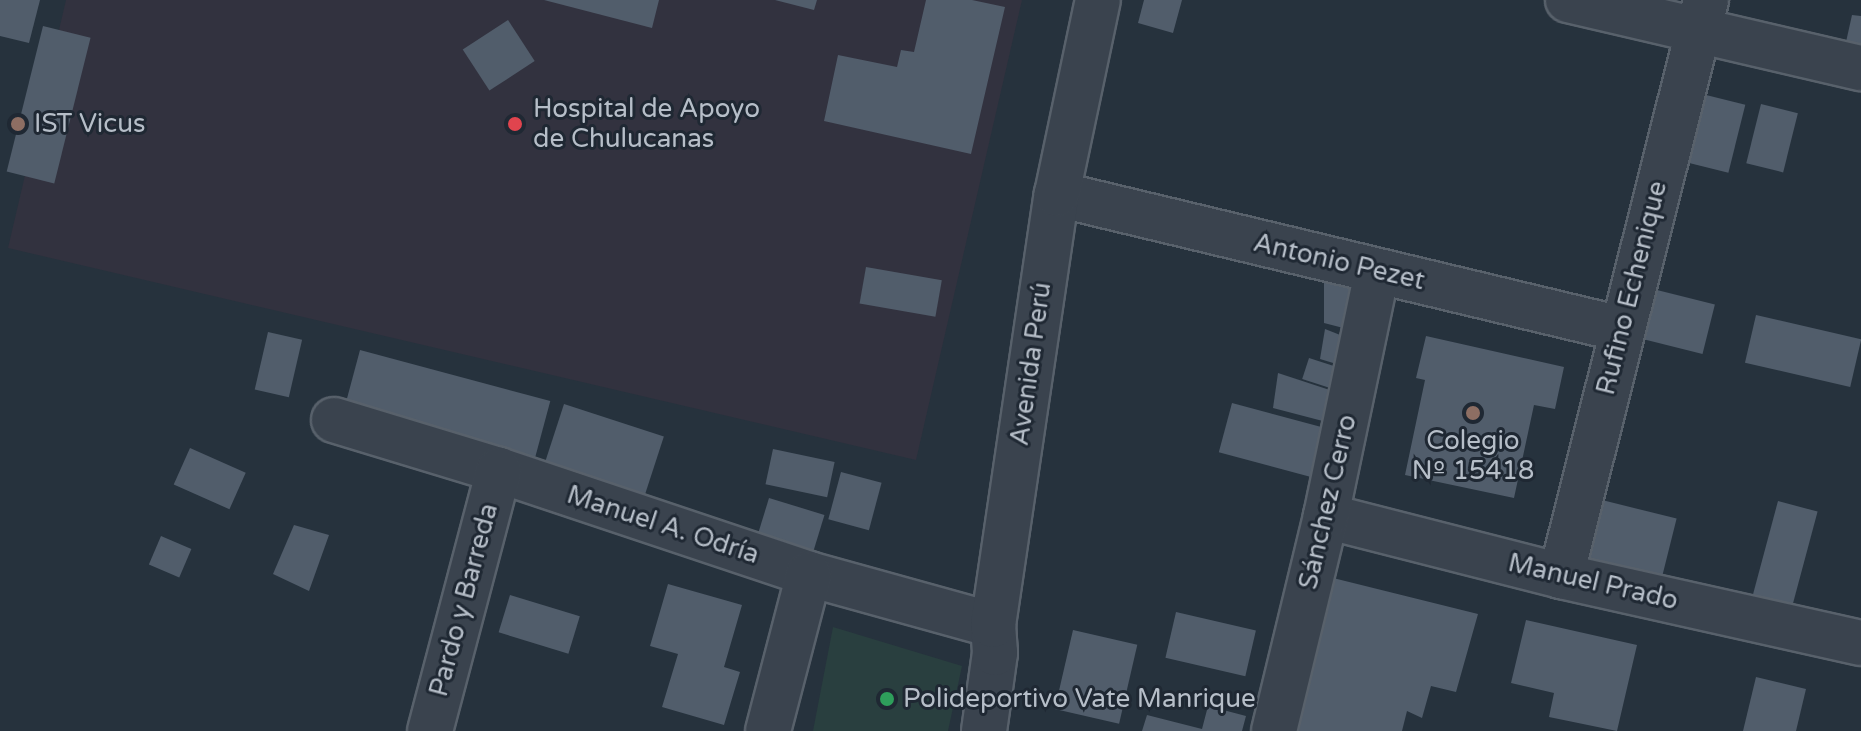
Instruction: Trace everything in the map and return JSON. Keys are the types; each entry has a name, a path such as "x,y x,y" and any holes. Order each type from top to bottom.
{"street":[{"name":"Avenida Perú","path":"984,731 995,653 993,625 1057,194 1098,0"},
{"path":"1568,0 1703,16 1861,68"},
{"name":"Rufino Echenique","path":"1561,576 1621,329 1703,16"},
{"name":"Antonio Pezet","path":"1057,194 1621,329"},
{"name":"Sánchez Cerro","path":"1274,731 1326,516 1377,271"},
{"name":"Manuel A. Odría","path":"334,420 499,470 809,574 993,625"},
{"name":"Pardo y Barreda","path":"430,731 499,470"},
{"name":"Manuel Prado","path":"1326,516 1561,576 1861,643"},
{"path":"768,731 809,574"}],"shaded area":[{"name":"Hospital de Apoyo de Chulucanas","path":"66,0 1022,0 916,460 8,248"}],"green space":[{"name":"Polideportivo Vate Manrique","path":"833,627 962,666 948,731 813,731"}],"building":[{"path":"0,0 40,0 29,43 0,36"},
{"path":"544,0 659,0 652,28"},
{"path":"775,0 817,0 814,10"},
{"path":"926,0 972,0 1005,7 971,154 824,121 838,55 897,67 901,50 914,52"},
{"path":"1144,0 1182,0 1173,33 1138,23"},
{"path":"1852,15 1861,16 1861,55 1844,51"},
{"path":"508,20 535,61 489,91 463,49"},
{"path":"43,26 91,38 54,183 7,172"},
{"path":"1690,91 1745,105 1728,173 1673,159"},
{"path":"1761,104 1798,113 1783,172 1746,163"},
{"path":"866,267 942,280 935,317 860,303"},
{"path":"1324,280 1364,288 1355,331 1324,323"},
{"path":"1645,287 1715,304 1703,354 1633,336"},
{"path":"1756,315 1861,339 1850,387 1745,363"},
{"path":"1325,329 1358,342 1353,369 1320,359"},
{"path":"268,332 302,340 289,397 255,389"},
{"path":"1426,336 1564,367 1555,409 1534,405 1514,498 1405,475 1425,380 1416,378"},
{"path":"360,350 550,401 533,464 343,413"},
{"path":"1309,358 1351,372 1344,393 1302,379"},
{"path":"1278,373 1345,395 1338,425 1273,408"},
{"path":"1232,403 1334,430 1321,480 1219,452"},
{"path":"564,404 664,436 642,503 542,471"},
{"path":"190,448 246,473 229,509 174,485"},
{"path":"773,449 835,462 827,497 766,484"},
{"path":"841,472 882,483 869,530 828,519"},
{"path":"769,498 824,515 813,553 757,536"},
{"path":"1598,499 1677,519 1658,594 1579,575"},
{"path":"1778,501 1818,512 1789,620 1749,609"},
{"path":"294,525 329,535 309,591 273,574"},
{"path":"161,536 191,549 179,577 149,565"},
{"path":"1317,574 1478,614 1456,692 1431,686 1422,718 1407,711 1402,731 1280,731"},
{"path":"668,584 742,605 724,667 740,672 724,725 662,707 678,654 650,646"},
{"path":"510,595 580,616 568,654 499,632"},
{"path":"1176,612 1256,630 1245,676 1165,658"},
{"path":"1526,620 1637,645 1617,731 1549,717 1554,693 1511,683"},
{"path":"1073,630 1137,645 1119,724 1055,709"},
{"path":"1756,677 1806,689 1796,731 1743,731"},
{"path":"1208,706 1246,716 1242,731 1142,731 1147,715 1202,729"}],"place":[{"name":"IST Vicus","path":"18,124"},
{"name":"Hospital de Apoyo de Chulucanas","path":"515,124"},
{"name":"Colegio Nº 15418","path":"1473,413"},
{"name":"Polideportivo Vate Manrique","path":"887,699"}]}
